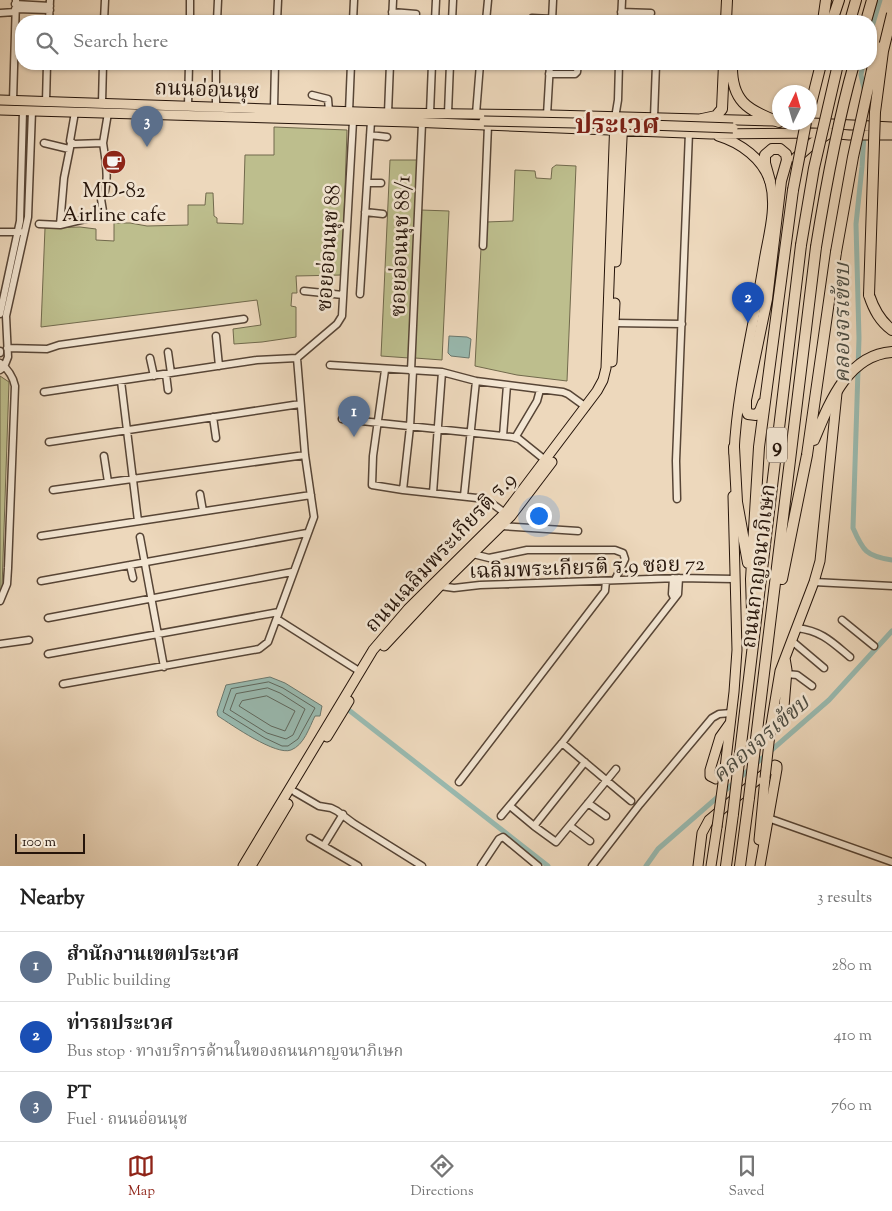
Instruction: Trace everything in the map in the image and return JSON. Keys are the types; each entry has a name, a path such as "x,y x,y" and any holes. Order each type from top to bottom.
{"highway":[{"path":"726,15 727,0"},
{"path":"733,0 733,15"},
{"path":"824,15 826,0"},
{"path":"834,15 839,0"},
{"path":"852,15 856,0"},
{"path":"868,15 872,0"},
{"path":"877,51 892,4"},
{"path":"892,14 882,51 875,112 869,296 879,318 892,330"},
{"path":"702,119 716,116 722,109 724,70"},
{"path":"732,70 733,85 741,101 758,114 772,120"},
{"path":"813,85 815,70"},
{"path":"816,85 819,70"},
{"name":"ถนนกาญจนาภิเษก","path":"726,866 801,244 814,168 837,70"},
{"name":"ถนนกาญจนาภิเษก","path":"740,866 816,247 828,169 839,116 852,70"},
{"path":"770,628 775,614 807,455 836,252 853,157 872,70"},
{"path":"754,645 751,579 759,447 782,264 804,130"},
{"path":"783,174 797,157 813,143 829,133"},
{"path":"768,375 760,411 756,414 748,414 746,400 767,299 783,174 787,160 786,154 780,149 770,150 764,158 770,181"},
{"path":"807,455 821,421 843,380 857,365 875,355 892,352"},
{"path":"734,447 737,502 751,579"}],"main road":[{"name":"ถนนอ่อนนุช","path":"0,100 388,113 412,117 422,123 620,124 733,128 772,125"},
{"path":"22,101 27,111"},
{"name":"ถนนอ่อนนุช","path":"0,110 353,121 432,116 448,113 702,119 772,123"},
{"name":"ถนนอ่อนนุช","path":"432,116 486,123 711,134 829,133 849,135 891,131"},
{"path":"594,117 600,123 599,127 594,129"},
{"name":"ถนนเฉลิมพระเกียรติ ร.9","path":"244,866 360,671 383,637 408,609 505,513 586,407 604,380 619,118"},
{"path":"642,130 636,125 637,121 643,118"},
{"name":"ถนนอ่อนนุช","path":"817,124 850,125 891,131"},
{"name":"ถนนเฉลิมพระเกียรติ ร.9","path":"251,866 376,656 390,638 440,586 501,526 529,493 605,390 611,371 614,323 618,130"},
{"name":"ถนนอ่อนนุช","path":"793,130 800,133"},
{"path":"711,134 735,142 745,148 762,167 770,181 773,204 758,304 740,397 734,447 734,579 737,650 725,768 711,866"},
{"path":"758,866 765,778 777,688 785,658 814,582 823,545 837,392"},
{"path":"730,723 720,737 710,770 711,778 716,778 783,720 787,674 785,658"},
{"path":"698,866 702,833 709,820 775,764 777,769 758,866"}],"street":[{"path":"104,15 105,0"},
{"path":"190,0 190,15"},
{"path":"217,15 218,0"},
{"path":"277,15 278,0"},
{"path":"353,15 354,0"},
{"path":"393,0 392,12 416,14"},
{"path":"435,15 436,0"},
{"path":"452,15 453,0"},
{"path":"487,15 488,0"},
{"path":"552,15 553,0"},
{"path":"622,0 622,15"},
{"path":"0,13 15,6 50,5"},
{"path":"622,12 651,13"},
{"path":"20,70 22,101"},
{"path":"46,102 47,70"},
{"path":"102,103 103,70"},
{"path":"188,106 189,70"},
{"path":"216,70 216,107"},
{"path":"274,108 276,70"},
{"path":"349,112 351,70"},
{"path":"388,113 390,70"},
{"path":"432,70 432,116"},
{"path":"448,113 450,70"},
{"path":"476,114 480,70"},
{"path":"547,115 549,70"},
{"path":"549,74 575,74 577,70"},
{"name":"ถนนเฉลิมพระเกียรติ ร.9","path":"619,70 619,118"},
{"path":"654,118 656,70"},
{"path":"312,95 328,99 329,111"},
{"path":"0,314 21,214 27,111"},
{"path":"0,600 7,584 15,386 13,378 2,366 8,357 6,316 28,217 27,111"},
{"path":"60,225 64,178 75,112"},
{"path":"39,224 60,225 102,215 101,199 106,193 106,163 103,143 108,113"},
{"name":"ซอยอ่อนนุช 88","path":"297,358 340,321 342,316 353,121"},
{"path":"360,294 371,121"},
{"name":"ซอยอ่อนนุช 88/1","path":"403,490 410,427 422,123"},
{"path":"483,246 486,123"},
{"path":"677,500 676,461 689,132"},
{"path":"370,136 387,137"},
{"path":"44,143 70,146 103,143"},
{"path":"367,183 381,184"},
{"path":"365,212 382,214"},
{"path":"0,232 18,231 25,233"},
{"path":"304,291 343,295"},
{"path":"7,348 47,349 59,345 244,319"},
{"path":"614,323 682,324"},
{"path":"216,336 219,366"},
{"path":"168,352 168,390"},
{"path":"150,358 154,376"},
{"path":"44,392 257,360 297,358 305,455 314,516 268,642 259,649 63,684"},
{"path":"330,365 385,370 442,372 476,381 568,394 586,407"},
{"path":"385,370 371,483 373,486 486,499 505,513"},
{"path":"433,492 442,372"},
{"path":"121,381 138,521"},
{"path":"464,496 476,381"},
{"path":"503,436 507,385"},
{"path":"515,438 537,401 540,390"},
{"path":"49,442 300,404"},
{"path":"213,417 216,438"},
{"path":"342,418 515,438 546,460"},
{"path":"53,490 305,455"},
{"path":"104,456 108,482"},
{"path":"200,494 203,511"},
{"path":"41,536 311,495"},
{"path":"501,526 578,531"},
{"path":"41,581 307,533"},
{"path":"140,537 164,667"},
{"path":"473,554 489,558 527,550 616,550 623,553 625,559 615,580"},
{"path":"130,565 133,578"},
{"path":"48,618 292,572"},
{"path":"501,816 562,743 674,598 672,594 676,578"},
{"name":"เฉลิมพระเกียรติ ร.9 ซอย 72","path":"440,586 454,588 480,585 676,578 734,579"},
{"path":"459,782 605,591 606,581"},
{"path":"814,582 892,586"},
{"path":"48,654 278,616 360,671"},
{"path":"842,620 874,646"},
{"path":"796,628 822,634 850,657"},
{"path":"0,644 29,640"},
{"path":"792,641 824,668"},
{"path":"787,674 797,675 812,686"},
{"path":"592,866 640,804 712,718 719,714 731,713"},
{"path":"562,743 631,801"},
{"path":"534,826 585,762"},
{"path":"510,806 556,842 616,769"},
{"path":"295,792 319,806 331,808 343,814 353,823 422,866"},
{"path":"588,803 606,816"},
{"path":"324,845 343,814"},
{"path":"768,818 892,862"},
{"path":"570,826 590,842"},
{"path":"484,865 499,839 503,837 538,866"},
{"path":"310,838 358,866"}],"green space":[{"path":"274,127 347,130 342,275 296,276 297,293 292,293 291,306 296,307 296,337 234,344 233,329 261,325 257,300 41,327 45,228 80,227 96,229 96,240 114,241 114,223 147,226 188,225 188,205 205,205 206,193 213,193 214,216 217,218 217,223 243,224 245,155 274,155"},
{"path":"390,160 417,160 409,358 381,356"},
{"path":"556,165 576,166 567,381 517,375 475,366 481,248 486,247 486,222 513,221 515,170 535,171 536,178 551,179 552,168"},
{"path":"421,210 449,211 442,360 415,358"},
{"path":"0,376 9,382 2,588 0,593"}],"water":[{"path":"449,336 471,339 469,358 451,356 448,353"},
{"path":"270,677 285,683 322,706 320,716 315,716 303,740 296,748 291,750 284,751 265,744 218,716 217,712 226,685"}],"waterway":[{"name":"คลองจรเข้ขบ","path":"876,15 880,0"},
{"name":"คลองจรเข้ขบ","path":"862,70 861,75 865,93"},
{"name":"คลองจรเข้ขบ","path":"864,133 856,224 859,338 853,528 866,551 876,557 892,560"},
{"name":"คลองจรเข้ขบ","path":"646,866 658,849 829,700 892,631"},
{"path":"350,711 548,866"}],"place":[{"name":"PT","path":"147,147"},
{"name":"MD-82 Airline cafe","path":"114,162"},
{"name":"ท่ารถประเวศ","path":"748,323"},
{"name":"สำนักงานเขตประเวศ","path":"354,437"}],"district":[{"name":"ประเวศ","path":"617,124"}]}
